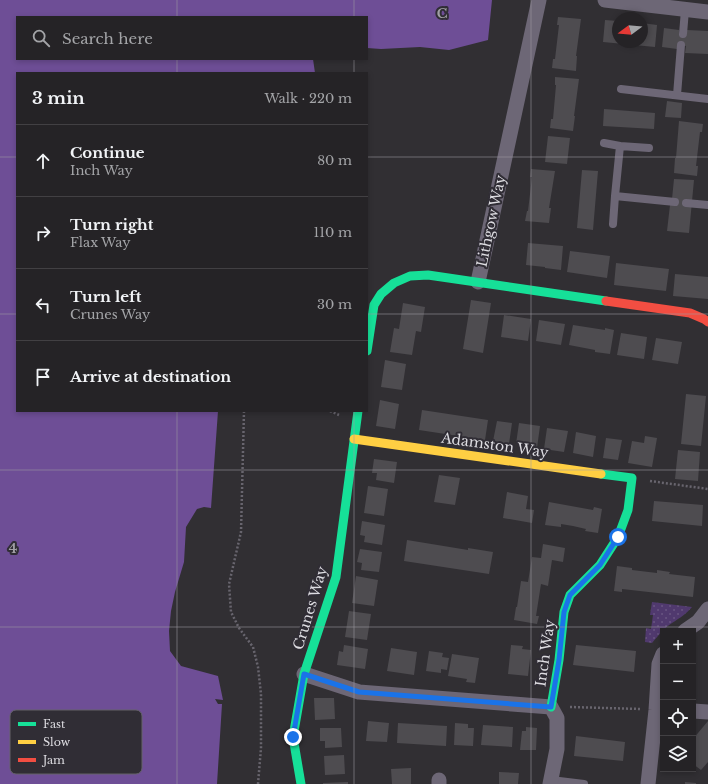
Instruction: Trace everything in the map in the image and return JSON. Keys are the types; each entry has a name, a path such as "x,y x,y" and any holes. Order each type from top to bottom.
{"street":[{"name":"Lithgow Way","path":"540,0 478,282 690,313 708,322"},
{"path":"605,0 708,12"},
{"path":"368,344 374,305 381,294 394,283 410,276 428,275 478,282"},
{"name":"Crunes Way","path":"301,784 293,737 304,674 336,576 358,412"},
{"name":"Adamston Way","path":"354,439 632,478"},
{"name":"Inch Way","path":"551,707 559,660 564,612 570,595 600,565 618,537 628,510 632,478"},
{"path":"689,628 698,622 708,609"},
{"path":"648,784 660,710 660,662"},
{"path":"304,674 359,692 551,707 557,718 557,749 550,782"},
{"path":"696,711 708,712"}],"lane":[{"path":"683,34 685,10"},
{"path":"677,95 681,45"},
{"path":"621,89 708,100"},
{"path":"604,143 648,148"},
{"path":"613,224 620,146"},
{"path":"615,196 676,202"},
{"path":"686,203 708,205"},
{"path":"550,782 584,784"}],"path":[{"path":"244,412 241,532 229,584 231,612 239,628 253,647 258,667 261,694 261,748 258,784"},
{"path":"632,478 708,489"},
{"path":"551,707 660,710"}],"shaded area":[{"path":"0,0 492,0 488,40 449,50 420,47 368,48 368,16 16,16 16,60 313,60 315,72 16,72 16,412 218,412 211,508 204,507 197,509 186,527 184,562 175,592 169,631 170,651 181,666 218,676 223,700 215,699 218,704 222,704 217,784 0,784"},
{"path":"652,602 692,607 683,616 665,628 660,628 660,633 652,643 645,642 646,628 651,629 653,615 650,615"}],"building":[{"path":"558,17 581,19 576,56 576,71 552,68 553,59 555,59 559,25 557,25"},
{"path":"605,20 612,21 612,43 603,42"},
{"path":"648,24 657,25 655,47 648,46"},
{"path":"664,28 679,30 679,34 687,35 687,30 708,31 708,54 685,53 686,46 677,45 677,49 662,47"},
{"path":"555,77 579,79 573,131 550,128 551,119 553,119 556,85"},
{"path":"667,101 682,103 681,118 665,117"},
{"path":"604,109 655,113 654,129 603,126"},
{"path":"679,121 703,124 702,132 700,132 696,166 698,166 697,176 674,173"},
{"path":"548,136 570,138 567,164 545,162"},
{"path":"531,169 555,171 549,208 551,208 549,223 525,221 528,211 532,177 530,177"},
{"path":"582,170 598,171 593,230 577,228"},
{"path":"674,179 694,180 689,233 667,231"},
{"path":"528,243 563,246 561,270 526,265"},
{"path":"570,251 610,256 607,278 567,272"},
{"path":"616,263 669,269 666,291 614,285"},
{"path":"675,274 708,277 708,299 673,296"},
{"path":"471,300 491,303 483,353 463,349"},
{"path":"403,303 425,307 421,332 416,331 412,355 390,352 394,328 399,329"},
{"path":"504,315 531,319 528,341 501,337"},
{"path":"539,320 565,324 561,345 536,341"},
{"path":"573,325 614,330 610,354 595,352 595,350 569,345"},
{"path":"621,333 647,337 644,359 617,355"},
{"path":"656,338 682,342 678,364 652,360"},
{"path":"385,360 406,364 402,390 381,387"},
{"path":"686,394 706,396 701,446 681,444"},
{"path":"380,400 399,404 395,429 376,426"},
{"path":"422,410 488,420 485,440 419,430"},
{"path":"497,421 512,423 509,444 493,441"},
{"path":"519,423 540,426 537,448 516,444"},
{"path":"547,428 568,431 564,452 544,449"},
{"path":"576,432 596,436 593,457 573,453"},
{"path":"645,436 657,438 652,467 628,463 632,441 644,443"},
{"path":"606,438 622,440 618,460 603,458"},
{"path":"678,450 700,452 698,481 675,479"},
{"path":"374,459 397,462 394,483 376,480 377,473 372,473"},
{"path":"439,475 460,478 455,505 434,502"},
{"path":"368,486 388,489 384,516 364,513"},
{"path":"507,492 528,496 526,509 534,510 532,523 503,518"},
{"path":"654,501 703,505 702,526 652,521"},
{"path":"549,502 593,510 594,507 602,509 598,533 561,524 561,527 545,525"},
{"path":"362,521 385,525 382,545 364,542 365,536 360,535"},
{"path":"407,540 468,550 468,548 493,552 489,574 404,561"},
{"path":"543,544 565,548 563,562 552,560 548,586 541,584 536,616 539,616 537,624 514,620 521,581 528,582 532,557 541,558"},
{"path":"360,549 382,552 379,572 361,570 362,563 357,562"},
{"path":"617,566 632,568 632,570 657,573 657,570 670,572 669,574 695,577 693,597 622,589 622,592 614,591"},
{"path":"356,576 378,580 374,606 352,603"},
{"path":"349,611 371,614 367,640 345,637"},
{"path":"344,645 368,649 365,669 337,665 339,651 343,652"},
{"path":"511,645 523,646 522,649 531,650 528,676 508,674"},
{"path":"576,645 636,651 634,672 573,665"},
{"path":"391,648 417,652 414,675 387,671"},
{"path":"429,651 443,653 442,657 449,658 447,670 441,669 441,673 426,671"},
{"path":"452,654 479,658 475,683 466,682 467,679 448,676"},
{"path":"314,698 334,698 335,719 315,720"},
{"path":"368,721 389,723 387,742 366,741"},
{"path":"708,721 708,762 701,770 696,766 696,735"},
{"path":"398,723 447,726 446,746 397,743"},
{"path":"455,723 468,724 468,728 474,728 473,746 454,745"},
{"path":"483,725 513,727 512,747 481,745"},
{"path":"526,727 537,728 536,750 520,750 522,731 526,731"},
{"path":"320,728 341,728 342,747 325,748 325,741 320,741"},
{"path":"576,736 625,742 623,761 574,756"},
{"path":"344,755 345,774 325,775 324,756"},
{"path":"411,768 411,784 392,784 391,769"},
{"path":"499,772 519,773 518,784 499,784"},
{"path":"348,782 348,784 323,784 323,783"},
{"path":"685,782 696,783 696,784 685,784"}],"traffic: fast":[{"path":"368,344 374,305 381,294 394,283 410,276 428,275 606,301"},
{"path":"301,784 293,737 304,674 336,577 358,412"},
{"path":"551,707 559,660 564,612 570,595 600,565 618,537 628,510 632,478 601,474"}],"traffic: slow":[{"path":"354,439 601,474"}],"traffic: jam":[{"path":"606,301 690,313 708,322"}],"route":[{"path":"293,737 304,674 359,692 551,707 559,660 564,612 570,595 600,565 618,537"}]}
